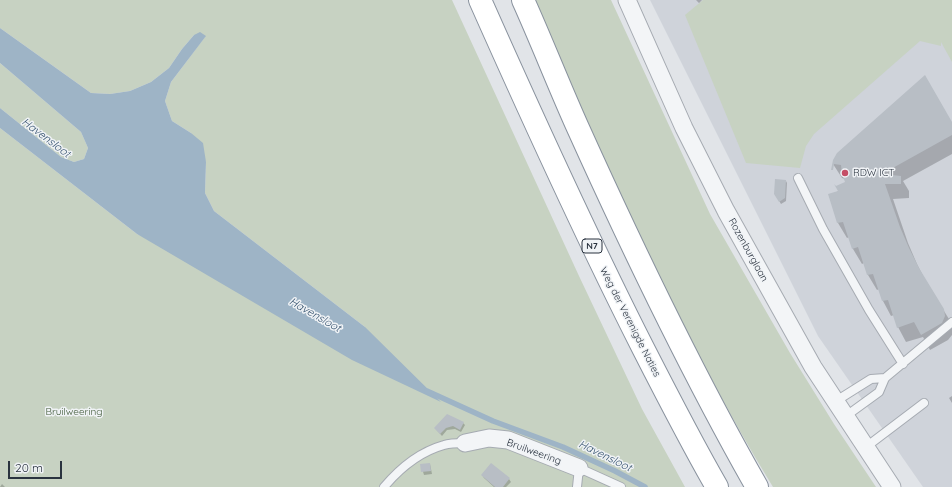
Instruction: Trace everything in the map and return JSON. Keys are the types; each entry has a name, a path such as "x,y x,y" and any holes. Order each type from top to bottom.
{"highway":[{"name":"Weg der Verenigde Naties","path":"480,0 559,178 690,441 717,487"},
{"path":"523,0 577,127 646,274 692,367 728,436 757,487"}],"street":[{"name":"Rozenburglaan","path":"627,0 684,128 726,211 813,367 892,487"},
{"name":"Bruilweering","path":"466,442 489,438 508,440 579,468"}],"lane":[{"path":"798,178 823,229 869,310 903,364"},
{"path":"846,416 879,392 885,378 952,322"},
{"path":"836,401 870,379 885,378"},
{"path":"866,447 924,403"},
{"name":"Bruilweering","path":"384,487 396,472 416,457 444,445 466,442"},
{"path":"577,487 579,468"},
{"name":"Bruilweering","path":"579,468 621,487"}],"shaded area":[{"path":"650,0 930,0 952,38 952,487 923,487 818,336"}],"green space":[{"path":"0,0 452,0 642,409 685,487 0,487 0,128 137,234 365,327 214,211 205,193 206,162 191,133 172,121 165,101 171,82 205,37 194,35 169,68 151,82 130,91 110,94 91,93 0,28"},
{"path":"533,0 611,0 710,214 790,353 834,424 876,487 773,487 739,429 675,309 616,186"},
{"path":"703,0 952,0 952,62 941,42 941,46 920,41 814,134 806,146 800,168 746,163 685,15"},
{"path":"0,63 81,132 88,148 84,159 74,162 61,157 0,108"}],"water":[{"path":"0,28 91,93 110,94 130,91 151,82 169,68 194,35 200,32 206,36 171,82 165,101 172,121 191,133 203,143 206,162 205,193 214,211 365,327 441,402 352,360 137,234 0,128 0,108 61,157 74,162 84,159 88,148 81,132 0,63"}],"building":[{"path":"925,75 952,122 952,135 882,174 901,176 901,184 885,184 909,248 919,268 944,309 945,316 942,323 921,335 914,322 897,328 888,300 882,301 873,274 867,275 858,247 852,249 843,222 837,223 828,194 838,191 834,184 836,186 845,182 841,165 834,164 833,170 831,170 833,160 837,153"},
{"path":"775,179 786,180 785,198 779,202 774,194"},
{"path":"447,414 464,422 460,430 453,426 446,428 440,434 434,428"},
{"path":"430,463 431,471 421,472 420,464"},
{"path":"491,463 510,478 503,487 495,487 481,475"}],"waterway":[{"name":"Havensloot","path":"427,391 493,421 563,447 615,471 645,487"}],"place":[{"name":"RDW ICT","path":"845,173"}]}
